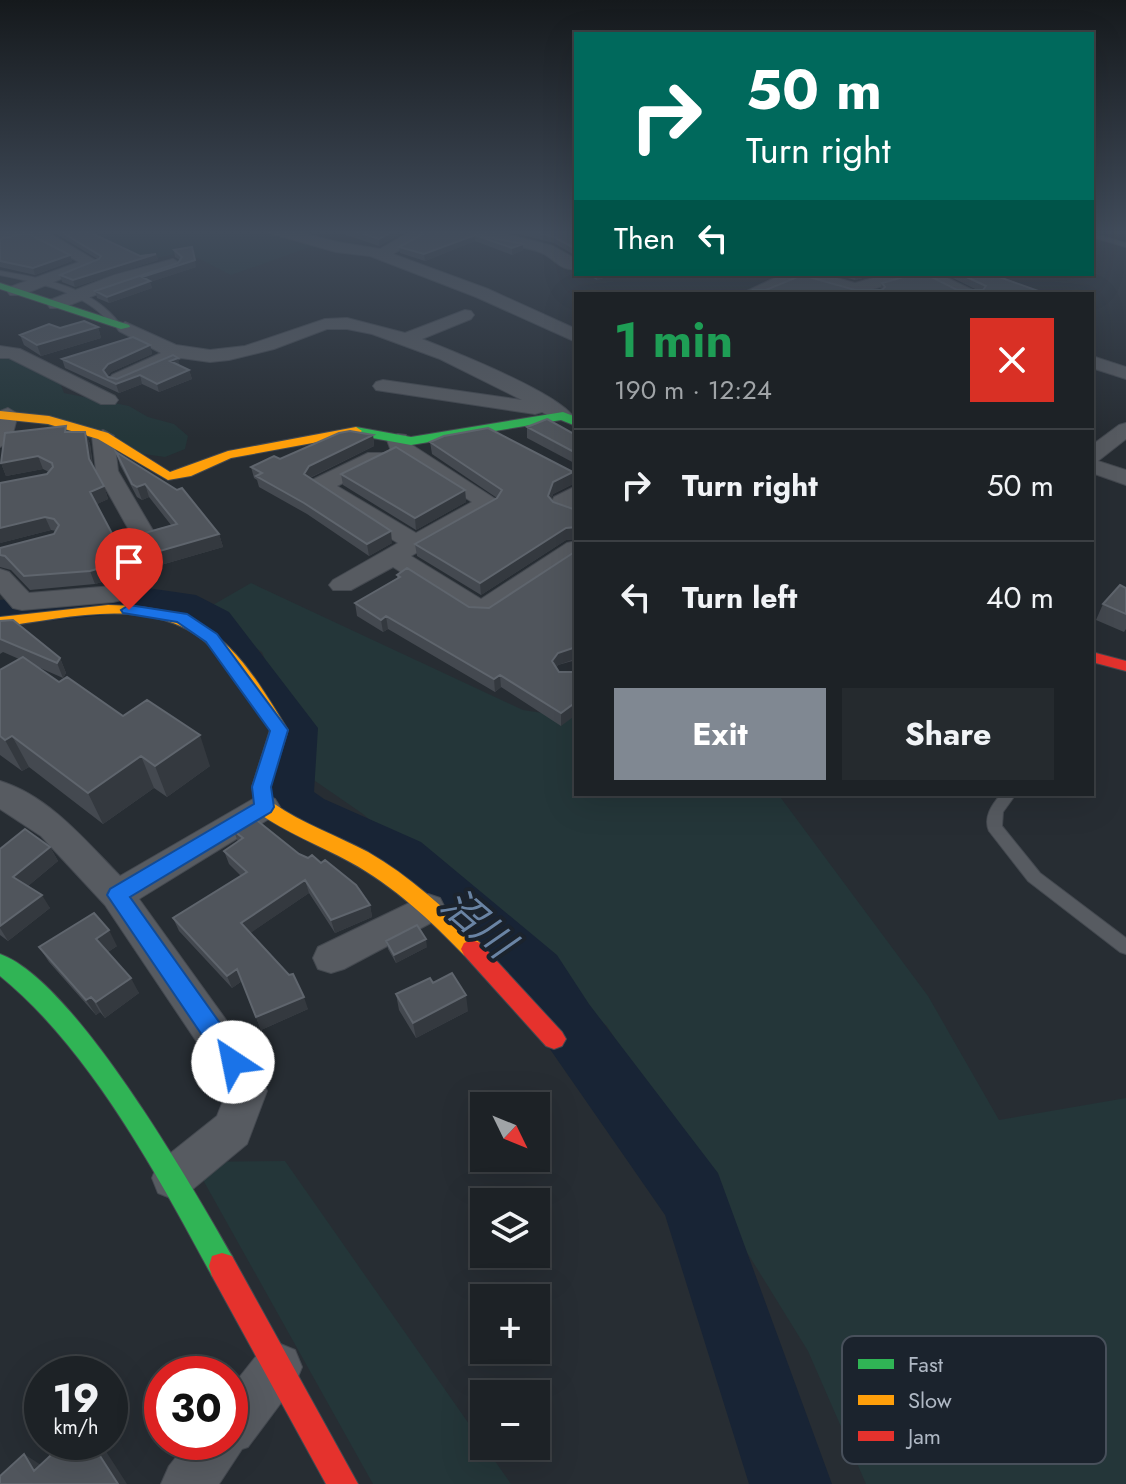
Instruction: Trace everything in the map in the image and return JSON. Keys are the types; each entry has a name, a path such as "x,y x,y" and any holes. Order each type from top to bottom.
{"street":[{"path":"42,299 128,329 178,352 203,358 232,357 338,321 363,325 491,372 563,415"},
{"path":"56,304 68,299"},
{"path":"496,299 574,335"},
{"path":"403,340 465,315"},
{"path":"110,345 128,329"},
{"path":"0,352 13,353 108,400"},
{"path":"119,379 178,352"},
{"path":"40,366 71,357"},
{"path":"1094,363 1126,373"},
{"path":"383,386 513,402 563,415"},
{"path":"574,396 563,415 398,443 320,485 481,611 574,549"},
{"path":"0,441 4,414 49,420 103,436 168,476 186,473 228,455 352,430 398,443 488,502 342,585"},
{"path":"489,429 514,442"},
{"path":"1094,454 1126,429"},
{"path":"103,436 107,471 143,534"},
{"path":"1094,467 1126,478"},
{"path":"574,494 562,502 562,506 574,513"},
{"path":"0,577 22,602 113,594"},
{"path":"0,622 129,610 182,617 212,638 279,730 261,787 264,807 286,825 366,861 451,926 554,1039"},
{"path":"1094,662 1126,666"},
{"path":"0,793 52,827 117,895 233,1062 247,1091 232,1130 173,1178"},
{"path":"117,895 264,807"},
{"path":"331,958 428,908"},
{"path":"0,963 39,994 88,1052 173,1178 343,1484"},
{"path":"248,1406 278,1367"},
{"path":"187,1484 206,1460"}],"lane":[{"path":"87,299 107,309 128,329"},
{"path":"1007,796 996,811 994,827 1034,877 1126,947"}],"shaded area":[{"path":"0,352 55,370 64,393 129,406 148,417 174,424 188,436 185,449 165,457 136,453 0,412"},
{"path":"251,583 523,710 574,718 574,796 779,796 928,996 999,1120 1126,1098 1126,1484 866,1484 857,1464 1106,1464 1106,1336 842,1336 842,1429 808,1351 607,1026 363,814 305,774 288,717 262,652 199,613"},
{"path":"285,1161 470,1425 470,1460 494,1460 511,1484 373,1484 193,1162"}],"building":[{"path":"84,321 98,327 37,345 20,335 49,324 60,328"},
{"path":"133,337 150,345 108,364 103,370 108,377 117,379 173,355 178,358 170,361 189,370 157,384 140,375 116,384 62,359"},
{"path":"547,419 574,434 574,452 527,427"},
{"path":"66,426 65,432 85,432 89,459 104,486 90,492 116,541 177,524 145,484 137,487 132,484 116,452 177,490 182,488 219,534 90,571 24,576 5,556 0,555 0,548 54,534 59,525 54,519 45,517 0,528 0,483 47,474 53,467 52,463 38,456 1,463 5,433"},
{"path":"488,428 573,472 553,482 548,496 553,502 574,509 574,527 566,528 480,583 415,544 497,498 502,490 430,442 444,436"},
{"path":"350,431 373,435 309,466 304,474 391,531 367,544 256,476 262,473 251,467 274,456 280,459"},
{"path":"396,447 465,490 415,518 341,474"},
{"path":"574,552 574,648 558,653 552,661 559,672 574,672 574,703 561,713 500,675 494,679 386,616 381,620 355,603 400,577 397,575 407,568 469,607 489,608"},
{"path":"1120,585 1126,588 1126,614 1103,604"},
{"path":"13,620 60,658 57,663 0,639 0,621"},
{"path":"23,657 59,682 67,677 123,716 147,700 200,735 155,766 141,756 88,793 12,736 5,740 0,736 0,670"},
{"path":"254,818 299,854 308,858 312,855 321,863 325,860 356,885 370,905 331,920 305,880 241,923 289,975 293,974 304,997 256,1017 237,969 227,976 173,918 247,872 224,851 243,838 234,831"},
{"path":"25,829 50,847 13,877 42,895 0,926 0,849"},
{"path":"94,913 109,930 96,939 131,978 96,1002 91,997 86,1000 39,947"},
{"path":"417,925 426,939 394,955 386,941"},
{"path":"452,973 466,995 413,1023 396,994 430,978 433,983"},
{"path":"24,1454 24,1460 28,1460 34,1471 46,1460 103,1460 118,1484 0,1484 0,1476"}],"waterway":[{"name":"沼川","path":"0,613 134,599 181,604 214,621 294,728 288,799 306,813 402,857 536,973 567,1023 694,1197 784,1471 791,1484"}],"traffic: fast":[{"path":"40,299 125,327"},
{"path":"356,431 411,441 563,416 574,421"},
{"path":"0,963 39,994 88,1052 173,1178 222,1266"}],"traffic: slow":[{"path":"0,415 49,420 103,436 168,476 186,473 228,455 356,431"},
{"path":"0,622 80,611 135,610 187,622 209,636 238,668 279,730 261,787 264,807 286,822 357,856 388,875 432,910 472,949"}],"traffic: jam":[{"path":"1094,658 1126,666"},
{"path":"472,949 554,1039"},
{"path":"222,1266 343,1484"}],"route":[{"path":"129,610 182,617 212,638 279,730 261,787 264,807 117,895 233,1062"}]}
